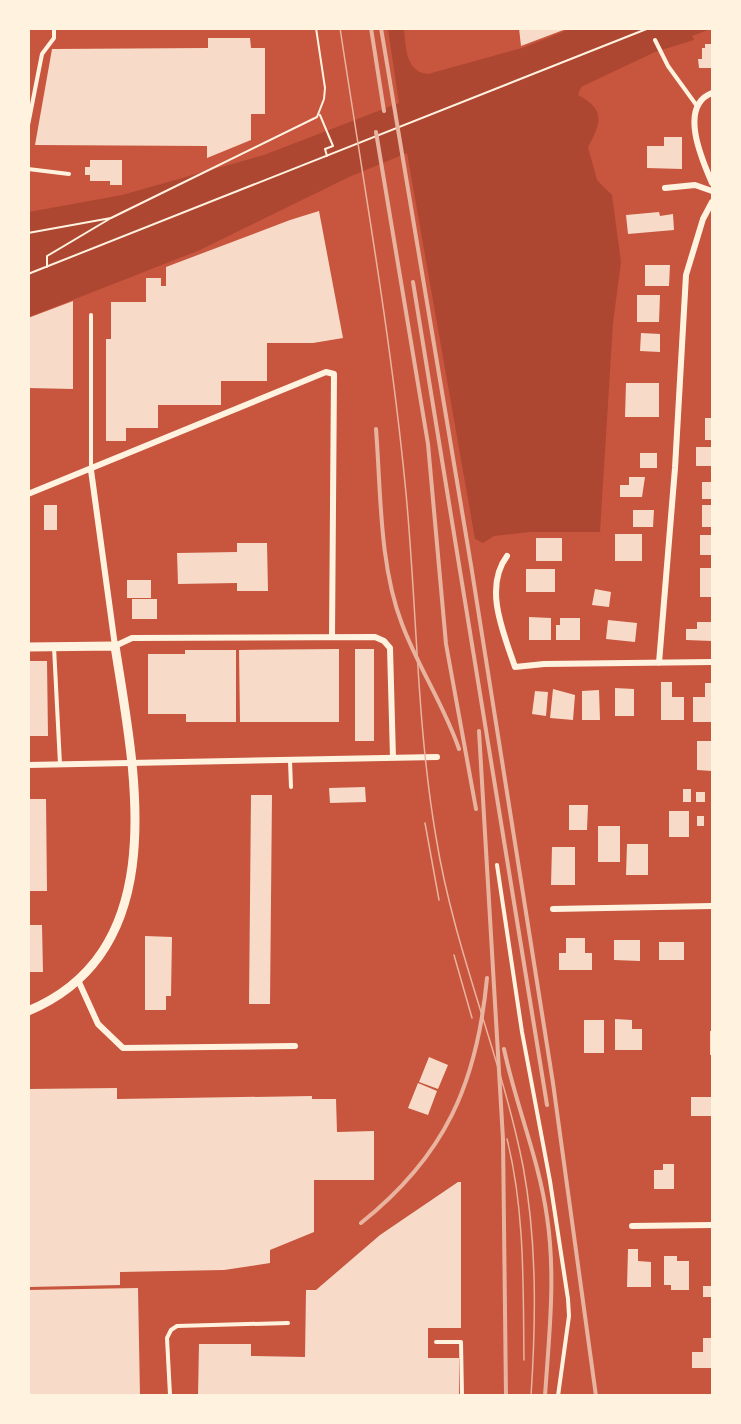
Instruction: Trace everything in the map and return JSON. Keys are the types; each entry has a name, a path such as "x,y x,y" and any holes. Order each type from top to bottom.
{"street":[{"path":"712,93 706,95 697,105 695,118 701,156 712,183"},
{"path":"664,188 695,185 712,191"},
{"path":"659,663 675,468 686,275 699,229 712,202"},
{"path":"28,494 326,372 334,374 332,637"},
{"path":"28,1011 55,998 78,980 108,944 128,897 133,869 135,832 131,762 91,470"},
{"path":"507,556 497,578 496,603 515,667 712,662"},
{"path":"28,647 115,646 132,638 375,637 384,641 390,648 393,758"},
{"path":"28,765 437,757"},
{"path":"553,909 712,906"},
{"path":"78,980 98,1024 123,1048 295,1046"},
{"path":"632,1226 712,1225"}],"lane":[{"path":"28,125 42,54 54,38 54,28"},
{"path":"655,40 668,66 697,105"},
{"path":"28,169 69,174"},
{"path":"91,315 91,470"},
{"path":"54,646 60,764"},
{"path":"290,761 291,787"},
{"path":"497,865 528,1074 550,1181 568,1299 569,1316 558,1395"},
{"path":"155,1395 170,1395 167,1338 171,1330 177,1326 288,1323"},
{"path":"436,1342 461,1342 462,1395"}],"path":[{"path":"47,267 47,256 111,218 237,154 310,123 319,113 325,88 316,28"},
{"path":"30,273 649,28"},
{"path":"319,113 333,146 325,149 327,156"},
{"path":"30,231 111,218"}],"shaded area":[{"path":"388,29 404,29 406,50 411,63 415,69 428,74 522,48 570,29 710,29 692,36 694,40 655,52 581,87 578,95 587,100 597,111 598,123 588,147 597,180 612,195 621,262 613,323 600,532 530,532 494,536 483,543 475,539 407,153 349,177 200,250 29,317 29,212 122,195 264,155 399,103"}],"building":[{"path":"519,28 566,28 566,29 521,46"},
{"path":"208,38 250,38 251,48 265,48 265,114 251,114 251,140 207,158 207,146 35,145 52,49 208,48"},
{"path":"705,44 712,44 712,68 699,68 698,59 702,59 702,48 705,48"},
{"path":"664,137 682,137 682,169 647,168 647,146 664,146"},
{"path":"90,160 122,160 122,185 110,185 110,181 90,181 90,175 85,175 85,167 90,167"},
{"path":"319,211 343,338 313,343 267,343 267,381 221,381 221,405 158,405 158,428 126,428 126,441 106,441 106,339 111,339 111,302 146,302 146,278 161,278 161,286 166,286 166,267"},
{"path":"659,212 660,216 673,214 674,230 628,234 626,215"},
{"path":"645,265 670,265 669,286 645,286"},
{"path":"637,295 660,295 659,322 637,322"},
{"path":"73,301 73,389 28,388 28,318"},
{"path":"641,333 660,334 660,352 640,351"},
{"path":"626,383 659,383 659,417 625,417"},
{"path":"705,418 712,418 712,440 705,440"},
{"path":"696,447 712,447 712,466 696,466"},
{"path":"640,453 657,453 657,468 640,468"},
{"path":"629,477 645,477 642,497 620,497 620,485 629,485"},
{"path":"702,482 712,482 712,499 702,499"},
{"path":"44,505 57,505 57,530 44,530"},
{"path":"702,505 712,505 712,527 702,527"},
{"path":"633,510 654,510 653,527 633,527"},
{"path":"615,534 642,534 642,561 615,561"},
{"path":"700,535 712,535 712,555 700,555"},
{"path":"536,538 562,538 562,561 536,561"},
{"path":"237,543 267,543 268,591 237,591 237,583 178,584 177,553 237,552"},
{"path":"700,568 712,568 712,597 700,597"},
{"path":"526,569 555,569 555,592 526,592"},
{"path":"127,580 151,580 151,598 127,598"},
{"path":"595,589 611,592 609,607 592,605"},
{"path":"132,599 157,599 157,619 132,619"},
{"path":"529,617 551,618 551,640 529,640"},
{"path":"560,618 580,618 580,640 556,640 556,625 560,625"},
{"path":"608,620 637,623 635,642 606,639"},
{"path":"697,622 712,622 712,641 686,640 686,629 697,629"},
{"path":"339,649 339,722 240,722 239,650"},
{"path":"355,649 374,649 374,741 355,741"},
{"path":"185,650 236,650 236,722 186,722 186,714 148,714 148,654 185,654"},
{"path":"28,661 47,661 48,736 28,736"},
{"path":"661,682 672,682 672,697 684,697 684,720 661,720"},
{"path":"705,683 712,683 712,722 693,722 693,697 705,697"},
{"path":"615,688 634,689 634,716 615,716"},
{"path":"553,689 575,695 573,720 550,718"},
{"path":"599,690 600,720 582,720 582,691"},
{"path":"535,691 548,692 546,716 532,714"},
{"path":"697,741 712,741 712,771 697,770"},
{"path":"365,787 366,802 330,803 329,788"},
{"path":"683,789 691,789 691,802 683,802"},
{"path":"696,792 705,792 705,802 696,802"},
{"path":"251,795 272,795 270,1004 249,1004"},
{"path":"28,799 46,799 47,891 28,891"},
{"path":"569,805 588,805 587,830 569,830"},
{"path":"669,811 689,811 689,837 669,837"},
{"path":"697,816 704,816 704,826 697,826"},
{"path":"598,826 620,826 620,862 598,862"},
{"path":"627,844 648,844 648,875 626,875"},
{"path":"552,847 575,847 575,885 551,885"},
{"path":"28,925 42,925 43,972 28,972"},
{"path":"145,936 172,937 171,996 166,996 166,1010 145,1010"},
{"path":"566,938 585,938 585,953 592,953 592,970 559,970 559,953 566,953"},
{"path":"614,940 640,940 640,961 614,960"},
{"path":"659,942 684,942 684,960 659,960"},
{"path":"615,1019 632,1020 632,1029 642,1029 642,1050 615,1050"},
{"path":"584,1020 604,1020 604,1053 584,1053"},
{"path":"710,1031 712,1031 712,1055 710,1055"},
{"path":"429,1057 448,1065 438,1089 419,1082"},
{"path":"418,1083 437,1091 428,1115 408,1108"},
{"path":"117,1088 117,1099 312,1096 312,1099 336,1099 337,1132 374,1131 374,1180 314,1180 314,1232 270,1250 270,1263 224,1270 120,1272 120,1285 28,1287 28,1089"},
{"path":"691,1097 712,1097 712,1116 691,1116"},
{"path":"663,1164 674,1164 674,1189 654,1189 654,1170 663,1170"},
{"path":"461,1182 461,1328 428,1328 428,1358 459,1358 459,1396 198,1396 199,1344 251,1344 251,1356 305,1357 306,1290 316,1290 380,1235"},
{"path":"628,1249 638,1249 638,1261 651,1262 651,1287 627,1287"},
{"path":"664,1256 677,1256 677,1261 689,1261 689,1290 671,1290 671,1285 664,1285"},
{"path":"703,1286 712,1286 712,1297 703,1297"},
{"path":"138,1288 140,1396 28,1396 28,1290"},
{"path":"703,1338 712,1338 712,1368 692,1368 692,1352 703,1352"}],"tram line":[{"path":"340,28 384,312 399,426 409,527 424,749 436,837 454,920 514,1125 528,1194 534,1281 531,1396"},
{"path":"425,823 439,900"},
{"path":"454,955 472,1018"},
{"path":"507,1139 520,1221 524,1360"}],"railway":[{"path":"371,28 384,111"},
{"path":"381,28 471,565 553,1083 596,1396"},
{"path":"376,132 428,444 446,644 476,809"},
{"path":"413,282 547,1105"},
{"path":"376,429 382,528 394,601 408,640 459,749"},
{"path":"479,731 503,1139 506,1396"},
{"path":"361,1223 390,1198 415,1171 435,1144 452,1115 475,1052 487,978"},
{"path":"504,1049 539,1174 550,1239 551,1306 545,1396"}]}
